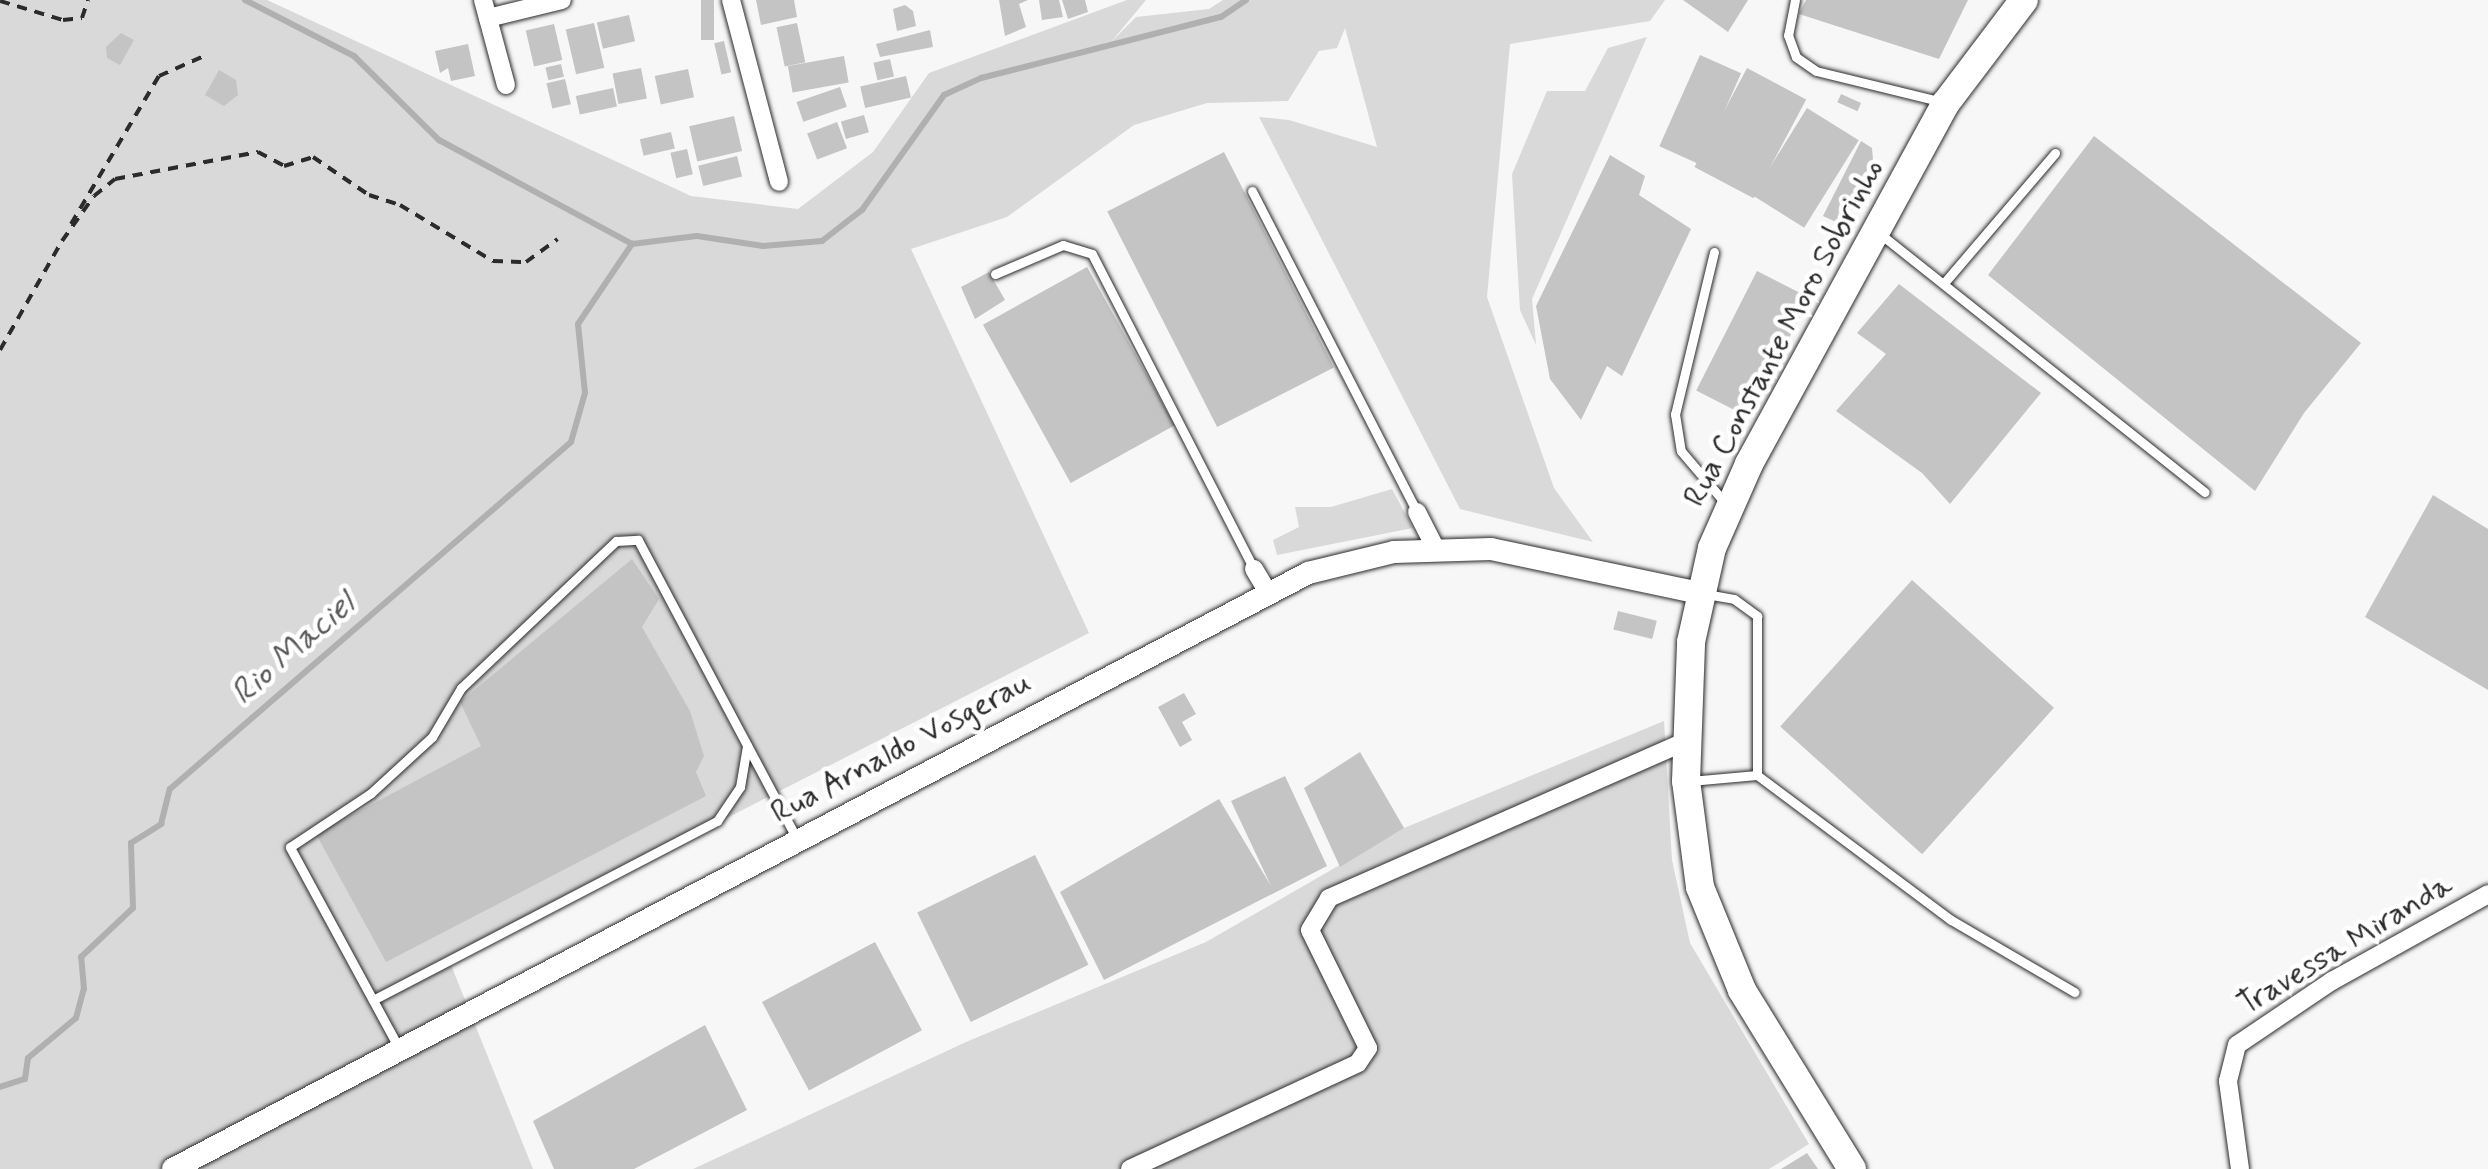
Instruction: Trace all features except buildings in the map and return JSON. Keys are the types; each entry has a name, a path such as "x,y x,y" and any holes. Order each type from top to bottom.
{"main road":[{"name":"Rua Constante Moro Sobrinho","path":"1852,1169 1724,956 1700,886 1686,781 1685,742 1699,592 1728,506 1946,103 2024,0"}],"street":[{"path":"506,85 486,9 562,0"},
{"path":"731,0 780,182"},
{"path":"1417,512 1435,548"},
{"name":"Rua Arnaldo Vosgerau","path":"174,1169 1268,592 1350,560 1435,548 1547,557 1699,592"},
{"path":"1254,569 1268,592"},
{"path":"1130,1169 1358,1063 1368,1048 1310,930 1329,898 1685,742"},
{"name":"Travessa Miranda","path":"2240,1169 2228,1081 2237,1046 2332,982 2488,894"}],"lane":[{"path":"1796,0 1788,36 1796,57 1816,70 1946,103"},
{"path":"1944,284 2054,153"},
{"path":"1252,191 1417,512"},
{"path":"1877,231 2205,492"},
{"path":"995,274 1063,244 1092,254 1254,569"},
{"path":"1714,252 1675,414 1681,451 1728,506"},
{"path":"400,1050 290,846 371,794 432,736 462,688 616,541 638,540 798,839"},
{"path":"1699,592 1734,599 1758,616 1757,775"},
{"path":"373,1000 716,822 736,797 747,746"},
{"path":"1686,781 1757,775 1951,920 2074,992"}],"path":[{"path":"0,1 63,20 82,18 88,0"},
{"path":"0,350 159,76 204,56"},
{"path":"62,240 94,196 115,179 258,152 284,166 313,157 369,196 400,205 493,260 526,262 558,238"}],"shaded area":[{"path":"0,0 267,0 691,196 798,209 873,152 929,73 1127,0 1146,0 1111,42 1136,17 1209,9 1223,0 1665,0 1650,21 1510,44 1487,297 1554,488 1593,542 1460,509 1259,117 1289,120 1377,147 1345,28 1337,48 1319,51 1288,101 1207,103 1134,125 1007,217 911,249 1089,633 449,960 533,1169 0,1169"},
{"path":"1647,37 1532,299 1536,345 1520,310 1512,174 1547,91 1585,91 1608,48"},
{"path":"1392,489 1413,528 1277,555 1273,540 1299,527 1295,507 1331,507"},
{"path":"1664,721 1672,860 1690,943 1809,1144 1769,1169 693,1169 966,1042 1206,942 1404,828"}],"waterway":[{"name":"Rio Maciel","path":"245,0 354,56 439,140 632,244 697,236 763,246 822,241 862,210 944,95 981,78 1221,17 1246,0"},
{"name":"Rio Maciel","path":"0,1087 25,1079 28,1058 76,1018 84,989 81,957 133,908 131,843 161,824 170,789 571,442 585,393 578,324 632,244"}]}
